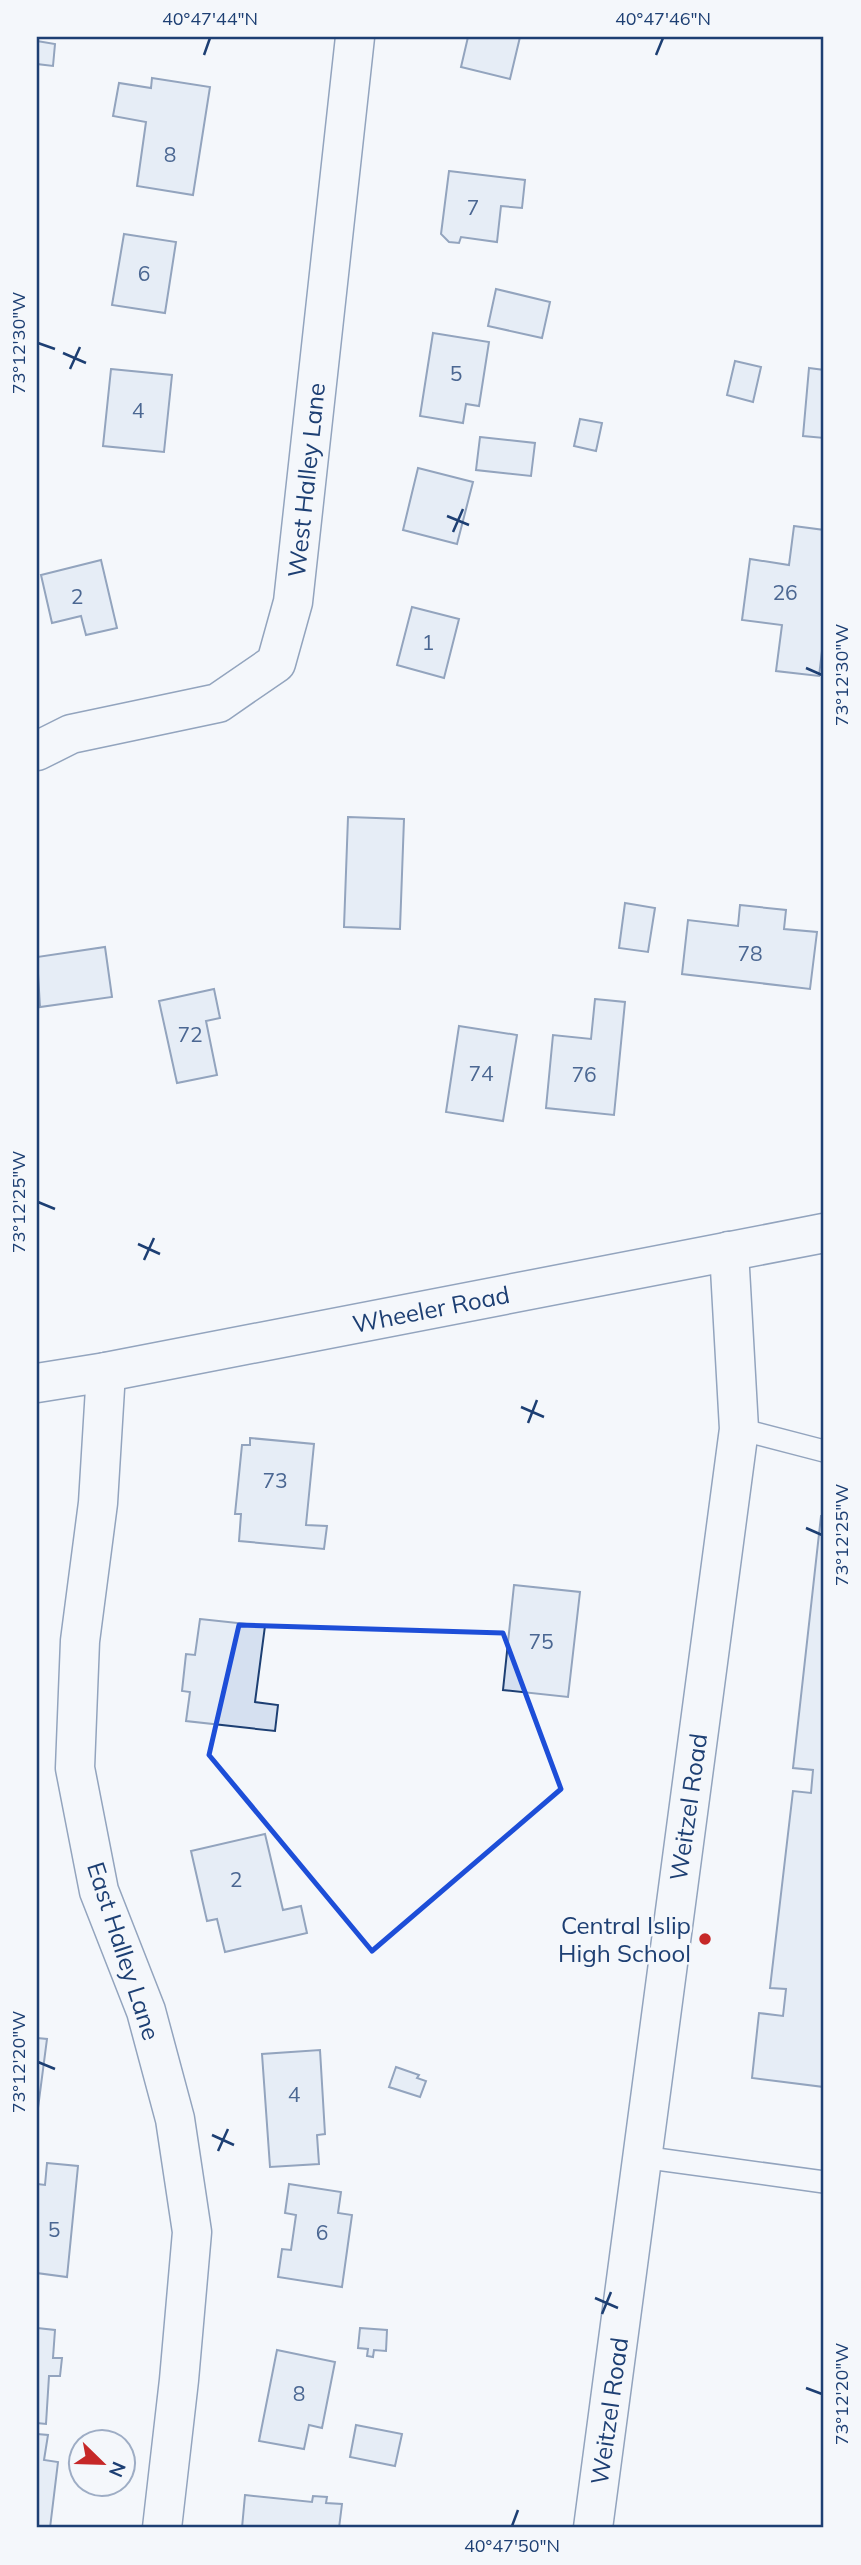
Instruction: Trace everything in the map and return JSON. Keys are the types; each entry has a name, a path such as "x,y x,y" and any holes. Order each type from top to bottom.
{"street":[{"name":"West Halley Lane","path":"37,751 71,734 218,703 276,663 293,602 355,37"},
{"name":"Wheeler Road","path":"37,1383 106,1372 824,1233"},
{"name":"Weitzel Road","path":"593,2528 739,1429 729,1251"},
{"name":"East Halley Lane","path":"106,1372 98,1503 80,1642 75,1768 99,1891 145,2011 175,2119 192,2232 162,2528"}],"lane":[{"path":"739,1429 824,1451"},
{"path":"642,2157 824,2182"}],"highlighted area":[{"path":"239,1625 503,1633 561,1789 372,1951 209,1755"}],"building":[{"path":"468,37 520,37 510,79 461,67"},
{"path":"37,41 55,44 53,66 37,64"},
{"path":"152,78 210,87 193,195 137,186 146,122 113,116 119,83 151,88"},
{"path":"449,171 525,180 522,208 501,206 497,242 461,237 459,243 449,242 441,234"},
{"path":"124,234 176,242 165,313 112,305"},
{"path":"496,289 550,302 542,338 488,326"},
{"path":"433,333 489,342 479,406 466,404 463,423 420,416"},
{"path":"735,361 761,367 753,402 727,395"},
{"path":"809,368 824,370 824,438 803,436"},
{"path":"111,369 172,375 164,452 103,446"},
{"path":"580,419 602,423 596,451 574,446"},
{"path":"480,437 535,443 531,476 476,470"},
{"path":"418,468 473,482 457,544 403,530"},
{"path":"794,526 824,530 824,634 819,676 776,671 782,625 742,620 750,559 789,565"},
{"path":"101,560 117,628 86,635 81,616 52,623 41,575"},
{"path":"412,607 459,619 444,678 397,665"},
{"path":"348,817 404,819 400,929 344,927"},
{"path":"625,903 655,908 648,952 619,948"},
{"path":"740,905 786,910 784,929 817,932 810,989 682,974 688,920 738,926"},
{"path":"105,947 112,997 40,1007 37,957"},
{"path":"214,989 220,1018 206,1021 217,1075 177,1083 159,1001"},
{"path":"595,999 625,1002 614,1115 546,1108 553,1035 591,1039"},
{"path":"459,1026 517,1035 503,1121 446,1112"},
{"path":"250,1438 314,1444 306,1525 327,1526 324,1549 239,1541 241,1514 235,1514 242,1445 250,1445"},
{"path":"821,1516 824,1516 824,2087 752,2078 759,2013 783,2016 786,1989 770,1988 793,1791 811,1793 813,1770 793,1768"},
{"path":"514,1585 580,1592 568,1697 503,1690"},
{"path":"200,1619 265,1626 255,1702 278,1705 275,1731 186,1721 190,1692 182,1691 186,1654 195,1655"},
{"path":"265,1834 283,1910 301,1906 307,1933 225,1952 217,1919 207,1921 191,1851"},
{"path":"37,2038 47,2039 38,2108 37,2108"},
{"path":"320,2050 325,2134 317,2135 319,2164 270,2167 262,2054"},
{"path":"396,2067 419,2075 417,2078 426,2081 420,2097 389,2087"},
{"path":"47,2163 78,2166 67,2277 37,2273 37,2184 45,2185"},
{"path":"289,2184 341,2192 338,2213 352,2215 342,2287 278,2277 282,2249 291,2250 296,2215 285,2213"},
{"path":"37,2328 55,2330 53,2358 62,2358 60,2376 49,2376 46,2424 37,2423"},
{"path":"360,2328 387,2330 386,2351 374,2350 373,2357 367,2356 368,2349 358,2348"},
{"path":"277,2350 335,2362 322,2428 309,2425 304,2449 259,2441"},
{"path":"356,2425 402,2434 395,2466 350,2457"},
{"path":"37,2434 48,2435 44,2460 58,2462 50,2528 37,2528"},
{"path":"245,2495 312,2502 313,2496 327,2497 326,2503 342,2504 339,2528 242,2528"}],"place":[{"name":"Central Islip High School","path":"705,1939"}]}
